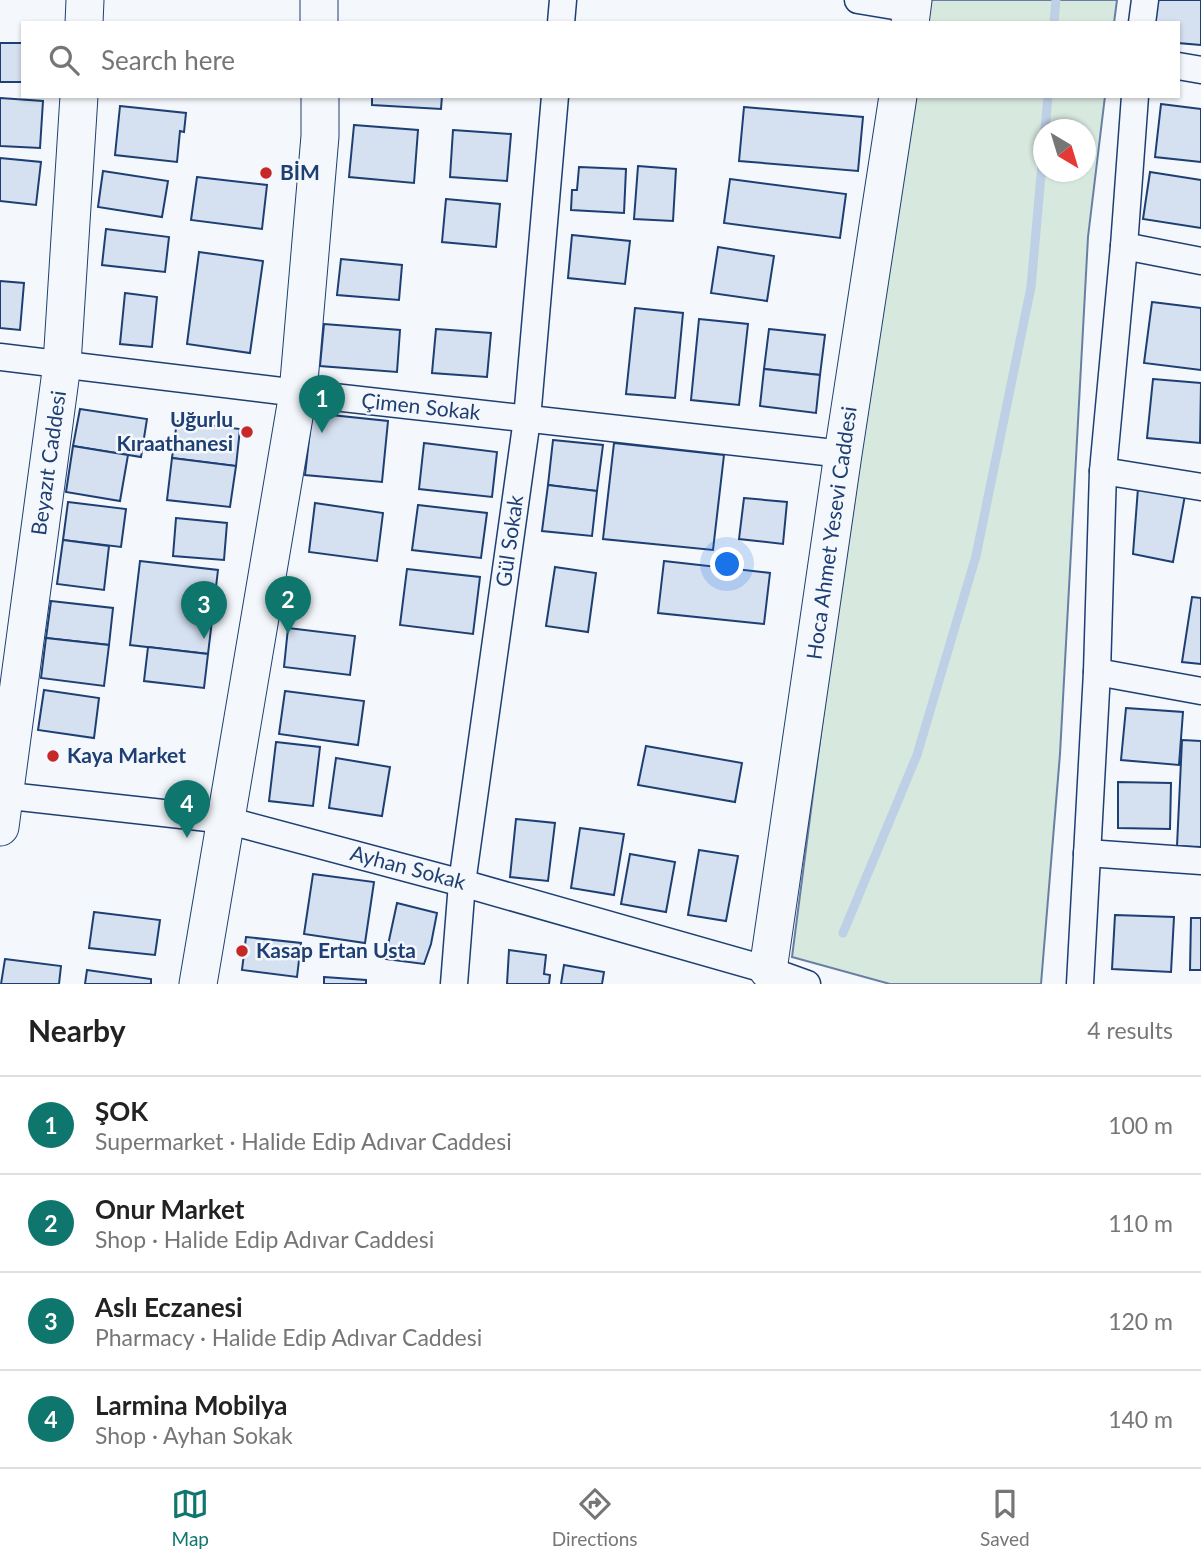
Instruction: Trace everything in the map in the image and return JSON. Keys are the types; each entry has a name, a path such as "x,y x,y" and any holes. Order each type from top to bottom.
{"street":[{"path":"84,21 86,0"},
{"path":"319,0 320,21"},
{"path":"561,21 563,0"},
{"path":"858,0 911,11"},
{"path":"1142,21 1145,0"},
{"path":"1180,66 1201,70"},
{"name":"Beyazıt Caddesi","path":"2,806 62,365 79,98"},
{"path":"198,984 299,393 320,136 320,98"},
{"name":"Gül Sokak","path":"454,984 462,883 527,419 555,98"},
{"name":"Hoca Ahmet Yesevi Caddesi","path":"767,977 898,98"},
{"path":"1080,984 1097,672 1103,471 1135,98"},
{"path":"1124,246 1201,261"},
{"name":"Çimen Sokak","path":"0,357 843,454"},
{"path":"1103,471 1201,487"},
{"path":"1097,672 1201,691"},
{"name":"Ayhan Sokak","path":"2,806 226,820 462,883 767,977 807,984"},
{"path":"1087,853 1201,861"}],"shaded area":[{"path":"930,0 1117,0 1114,21 926,21"},
{"path":"915,98 1105,98 1096,171 1096,119 1033,119 1033,182 1095,182 1088,237 1060,754 1041,984 890,984 792,957 833,640"}],"building":[{"path":"1156,0 1201,0 1201,45 1180,43 1180,21 1154,21"},
{"path":"0,43 21,43 21,82 0,82"},
{"path":"0,98 43,101 40,148 0,146"},
{"path":"372,98 442,98 441,109 372,105"},
{"path":"1161,104 1201,109 1201,162 1155,157"},
{"path":"120,106 186,113 184,132 180,131 177,162 115,155"},
{"path":"744,107 863,117 858,171 739,161"},
{"path":"354,125 418,130 414,183 349,177"},
{"path":"453,130 511,134 507,181 450,177"},
{"path":"0,158 41,162 36,205 0,201"},
{"path":"638,166 676,169 673,221 634,219"},
{"path":"579,167 626,169 624,213 571,210 572,190 577,190"},
{"path":"103,171 168,181 162,217 98,207"},
{"path":"1150,172 1201,180 1201,228 1143,219"},
{"path":"197,177 267,185 262,229 191,220"},
{"path":"730,179 846,194 840,238 724,223"},
{"path":"446,199 500,204 496,247 442,242"},
{"path":"106,229 169,237 165,272 102,265"},
{"path":"572,235 630,241 625,284 568,278"},
{"path":"718,247 774,256 767,301 711,293"},
{"path":"199,252 263,261 250,353 187,344"},
{"path":"341,259 402,265 399,300 337,295"},
{"path":"0,281 24,283 20,330 0,328"},
{"path":"125,293 157,297 152,347 120,344"},
{"path":"1152,302 1201,308 1201,370 1144,363"},
{"path":"635,308 683,313 675,398 626,394"},
{"path":"699,319 748,324 739,405 691,400"},
{"path":"324,324 400,330 397,372 320,366"},
{"path":"436,329 491,333 487,377 432,373"},
{"path":"769,329 825,335 820,375 764,369"},
{"path":"764,369 820,375 816,413 760,406"},
{"path":"1153,379 1201,383 1200,443 1147,438"},
{"path":"80,409 147,419 141,457 73,446"},
{"path":"312,413 388,421 382,482 305,475"},
{"path":"177,421 240,429 236,466 172,458"},
{"path":"553,440 603,445 597,491 548,485"},
{"path":"424,443 497,452 492,497 419,489"},
{"path":"614,443 724,455 713,550 603,539"},
{"path":"73,446 128,455 120,501 66,492"},
{"path":"172,458 236,466 230,507 167,500"},
{"path":"548,485 597,491 592,536 542,531"},
{"path":"1138,488 1185,495 1173,562 1133,554"},
{"path":"744,498 787,502 783,544 739,539"},
{"path":"68,502 126,509 121,547 63,540"},
{"path":"315,503 383,513 377,561 309,552"},
{"path":"418,505 487,513 481,558 412,550"},
{"path":"176,518 227,523 224,560 173,556"},
{"path":"63,540 109,546 104,590 57,584"},
{"path":"140,561 218,570 208,654 130,645"},
{"path":"664,561 770,573 764,624 658,613"},
{"path":"555,567 596,573 588,632 546,626"},
{"path":"407,569 480,577 473,634 400,625"},
{"path":"1192,597 1201,598 1201,664 1182,662"},
{"path":"51,601 113,608 109,645 46,638"},
{"path":"288,628 355,636 350,675 284,667"},
{"path":"46,638 109,645 104,686 41,678"},
{"path":"148,647 208,654 204,688 144,681"},
{"path":"44,690 99,698 94,738 38,730"},
{"path":"285,691 364,701 358,745 279,734"},
{"path":"1126,708 1183,712 1179,765 1121,760"},
{"path":"1182,740 1201,741 1201,847 1177,846"},
{"path":"276,742 320,747 313,806 269,801"},
{"path":"646,746 742,763 735,802 638,785"},
{"path":"336,758 390,767 382,816 329,808"},
{"path":"1118,782 1171,783 1170,829 1118,828"},
{"path":"516,819 555,823 548,881 510,877"},
{"path":"580,828 624,834 614,895 571,888"},
{"path":"699,850 738,856 726,921 688,915"},
{"path":"630,854 675,862 666,912 621,904"},
{"path":"313,874 374,882 365,943 304,934"},
{"path":"397,903 437,913 424,964 385,959"},
{"path":"94,912 160,920 155,955 89,948"},
{"path":"1115,915 1174,917 1171,972 1112,969"},
{"path":"1191,918 1201,918 1201,970 1190,970"},
{"path":"246,937 301,943 297,977 242,970"},
{"path":"509,950 546,955 544,974 550,975 549,984 507,984"},
{"path":"5,959 61,966 59,984 1,984"},
{"path":"564,965 604,972 602,984 561,984"},
{"path":"87,970 151,979 151,984 85,984"},
{"path":"324,977 366,980 366,984 324,984"}],"waterway":[{"path":"1054,21 1056,0"},
{"path":"1046,119 1048,98"},
{"path":"843,933 917,755 976,556 1031,287 1040,182"}],"place":[{"name":"BİM","path":"266,173"},
{"name":"Uğurlu Kıraathanesi","path":"247,432"},
{"name":"ŞOK","path":"322,433"},
{"name":"Onur Market","path":"288,634"},
{"name":"Aslı Eczanesi","path":"204,639"},
{"name":"Kaya Market","path":"53,756"},
{"name":"Larmina Mobilya","path":"187,838"},
{"name":"Kasap Ertan Usta","path":"242,951"}]}
